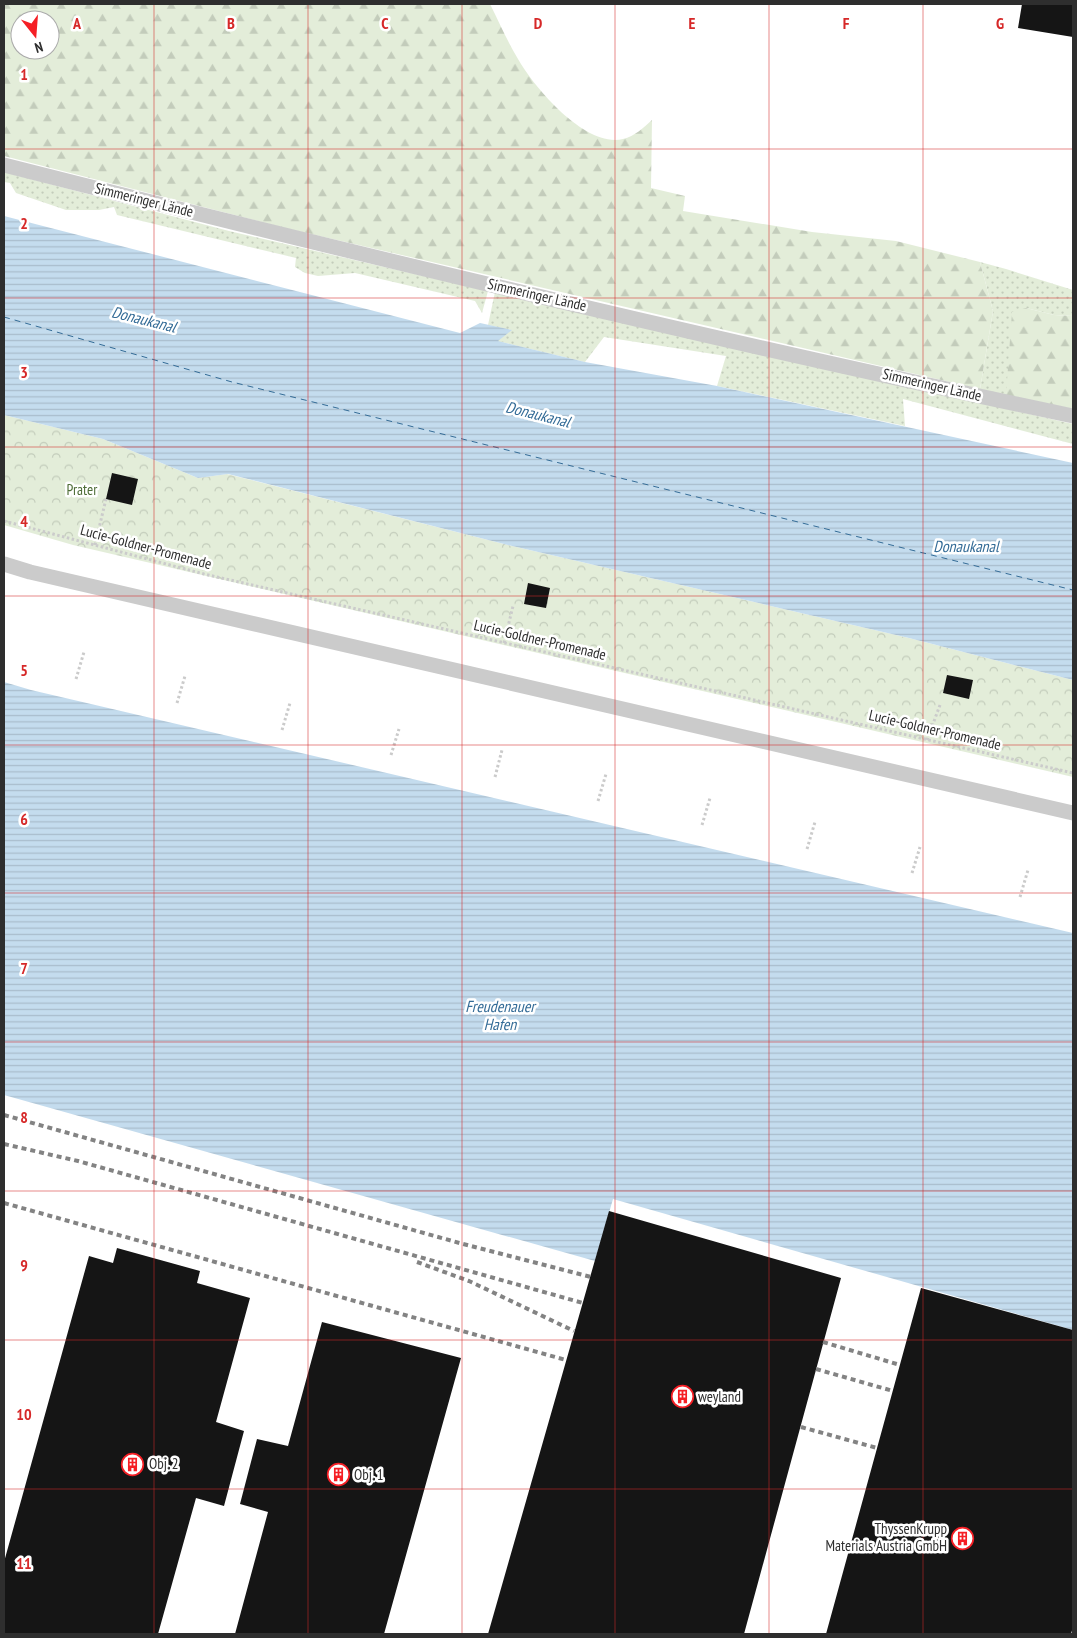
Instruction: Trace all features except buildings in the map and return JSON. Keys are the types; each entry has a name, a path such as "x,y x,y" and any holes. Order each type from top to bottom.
{"lane":[{"name":"Simmeringer Lände","path":"4,165 307,242 1073,416"},
{"path":"4,564 58,579 1073,813"}],"path":[{"path":"95,545 106,499"},
{"name":"Lucie-Goldner-Promenade","path":"4,521 204,574 1073,773"},
{"path":"504,643 513,606"},
{"path":"76,678 84,652"},
{"path":"177,703 186,676"},
{"path":"282,730 290,703"},
{"path":"926,740 940,705"},
{"path":"391,756 399,729"},
{"path":"494,777 502,750"},
{"path":"598,801 606,774"},
{"path":"702,825 710,798"},
{"path":"807,849 815,822"},
{"path":"912,874 920,846"},
{"path":"1020,897 1028,870"}],"green space":[{"path":"4,4 490,4 510,45 536,85 562,113 577,125 593,134 608,139 623,139 635,134 652,120 651,188 685,196 683,211 812,232 896,241 980,262 993,311 980,389 285,228 4,156"},
{"path":"4,172 229,231 488,291 482,313 475,301 355,273 318,276 305,273 295,267 296,258 117,215 114,207 99,210 66,210 16,193 10,183 4,182"},
{"path":"980,262 1073,290 1073,316 1054,315 1026,308 1006,395 980,389 993,311"},
{"path":"495,292 1073,424 1073,444 903,399 905,426 717,386 726,356 604,337 585,362 497,341 511,330 488,325"},
{"path":"1026,308 1054,315 1073,316 1073,409 1006,395 1012,312"},
{"name":"Prater","path":"4,415 103,439 198,478 227,474 508,545 909,638 1073,680 1073,777 73,545 4,525"}],"water":[{"name":"Donaukanal","path":"4,216 460,333 480,323 512,330 498,341 585,362 717,386 1073,463 1073,680 909,638 508,545 228,474 198,478 103,439 4,415"},
{"name":"Freudenauer Hafen","path":"4,682 31,690 1073,933 1073,1330 613,1199 595,1261 4,1095"}],"ferry route":[{"path":"4,317 232,382 1073,590"}],"railway":[{"path":"4,1115 463,1244 591,1277"},
{"path":"4,1144 78,1161 583,1303"},
{"path":"4,1203 566,1360"},
{"path":"417,1262 469,1281 574,1331"},
{"path":"823,1342 900,1365"},
{"path":"816,1369 893,1391"},
{"path":"801,1427 877,1448"}],"place":[{"name":"weyland","path":"682,1397"},
{"name":"Obj. 2","path":"133,1464"},
{"name":"Obj. 1","path":"338,1475"},
{"name":"ThyssenKrupp Materials Austria GmbH","path":"963,1538"}]}
